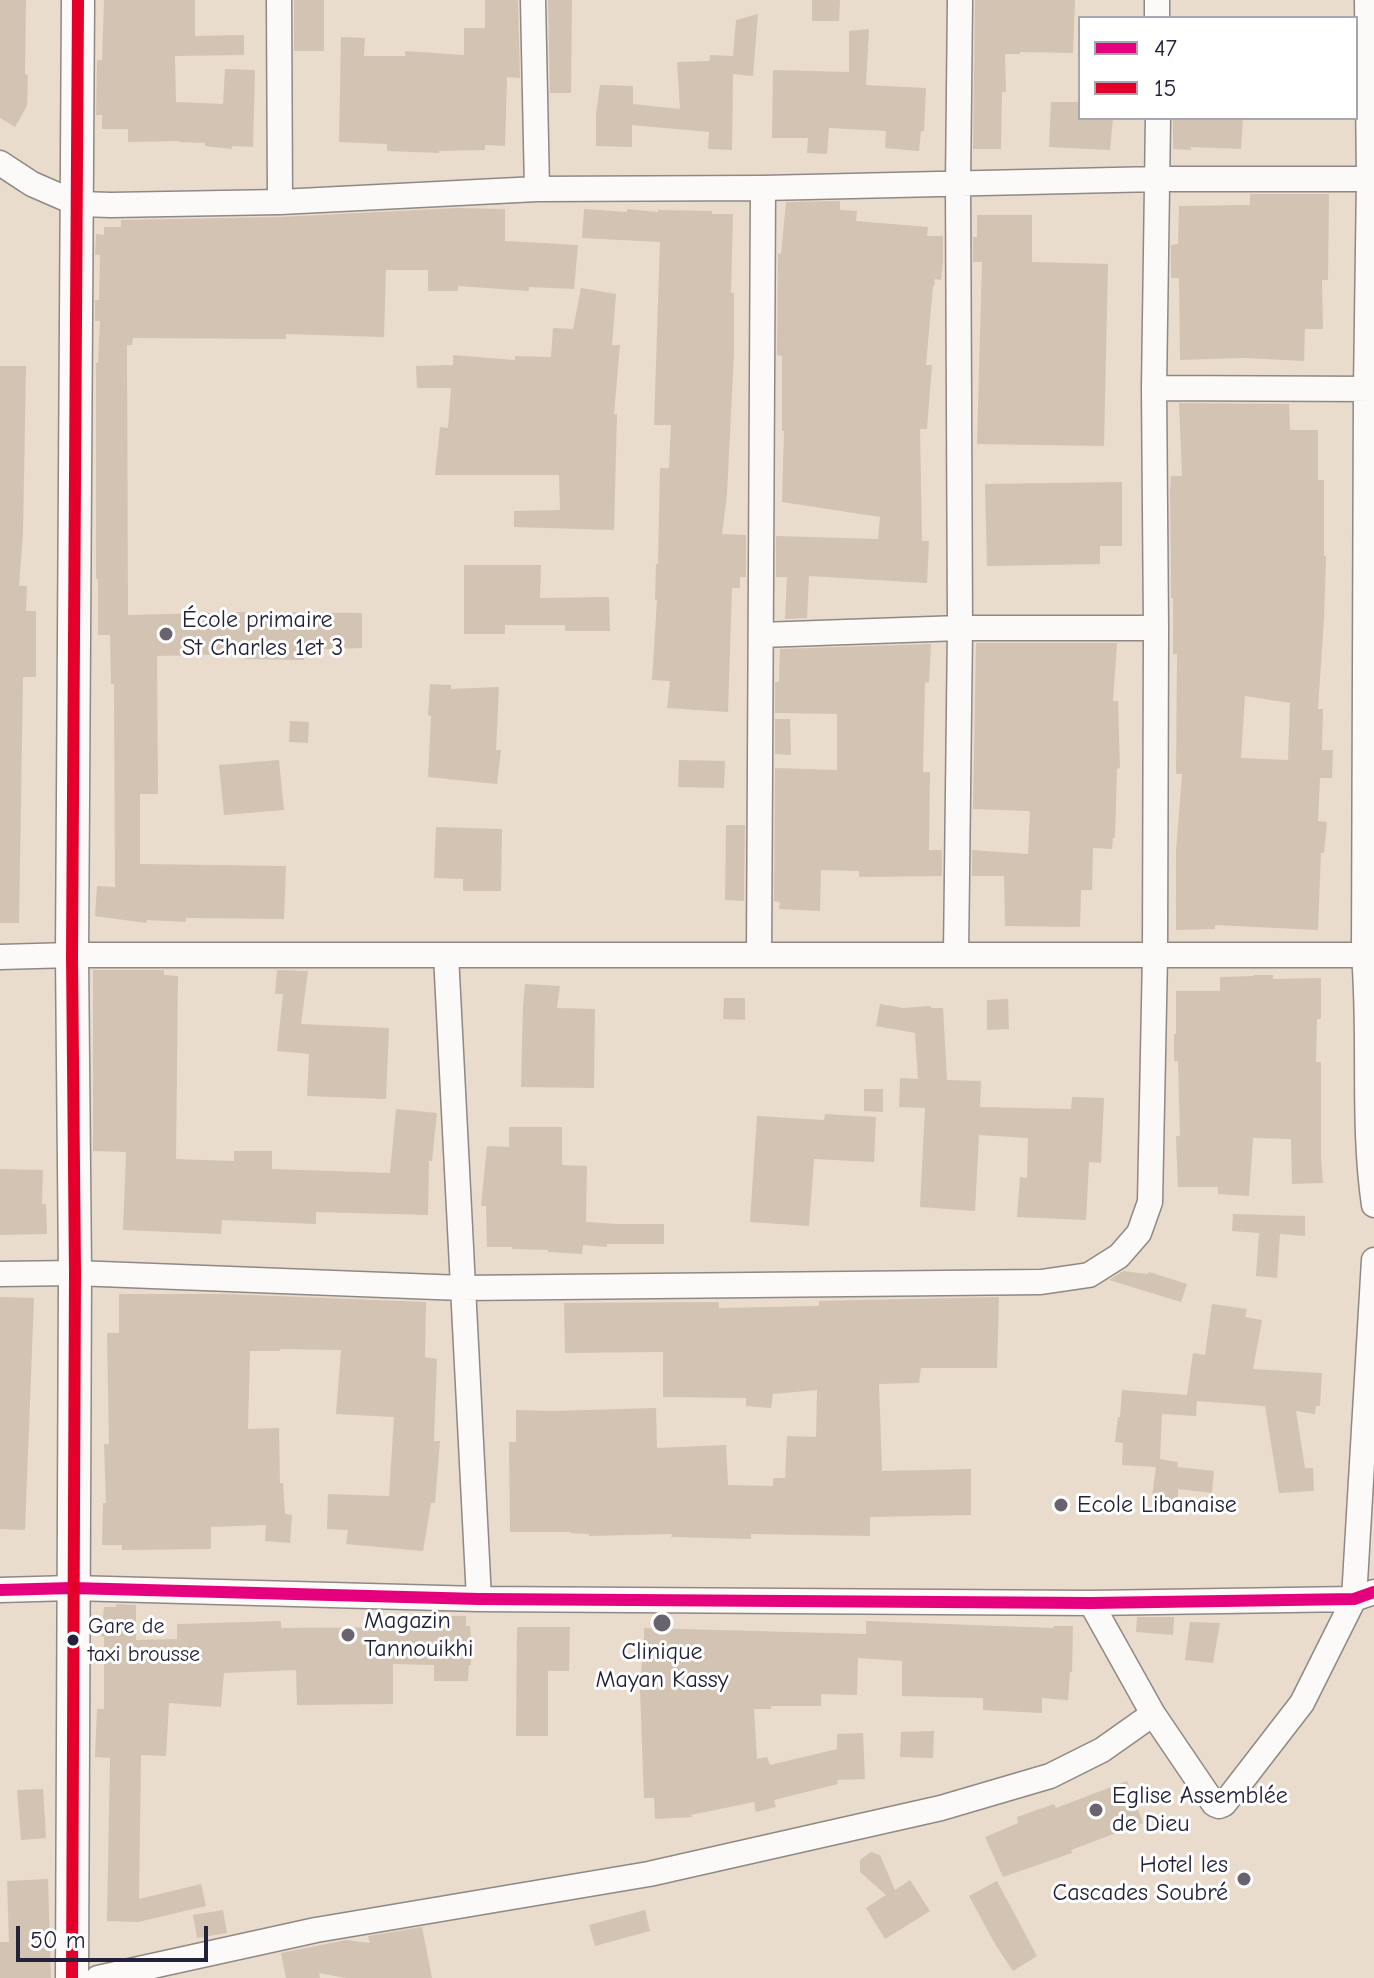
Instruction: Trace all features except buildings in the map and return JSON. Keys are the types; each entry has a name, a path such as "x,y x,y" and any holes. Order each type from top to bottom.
{"street":[{"path":"72,1978 75,1273 72,955 78,0"},
{"path":"279,0 280,202"},
{"path":"533,0 537,189"},
{"path":"956,955 960,628 960,0"},
{"path":"1367,0 1372,179 1364,955 1368,1164 1374,1205"},
{"path":"0,1274 75,1273 462,1288 1041,1282 1089,1275 1119,1256 1139,1233 1150,1202 1155,955 1154,388 1158,120"},
{"path":"0,163 32,184 78,204 280,202 537,189 763,188 1158,179 1372,179"},
{"path":"759,955 763,188"},
{"path":"1154,388 1370,389"},
{"path":"761,635 960,628 1156,628"},
{"path":"446,955 479,1599"},
{"path":"0,957 1364,955"},
{"path":"1091,1603 1153,1714 1214,1804 1224,1804 1302,1703 1364,1595 1374,1260"},
{"path":"0,1590 72,1588 479,1599 1091,1603 1364,1595"},
{"path":"98,1978 316,1930 649,1874 941,1808 1050,1776 1102,1750 1153,1714"}],"transit line":[{"name":"15","path":"72,1978 75,1273 72,955 78,0"},
{"name":"47","path":"0,1590 72,1588 479,1599 1091,1603 1354,1599 1374,1592"}],"place":[{"name":"École primaire St Charles 1et 3","path":"166,634"},
{"name":"Ecole Libanaise","path":"1061,1505"},
{"name":"Clinique Mayan Kassy","path":"662,1623"},
{"name":"Magazin Tannouikhi","path":"348,1635"},
{"name":"Gare de taxi brousse","path":"73,1640"},
{"name":"Eglise Assemblée de Dieu","path":"1096,1810"},
{"name":"Hotel les Cascades Soubré","path":"1244,1879"}]}
